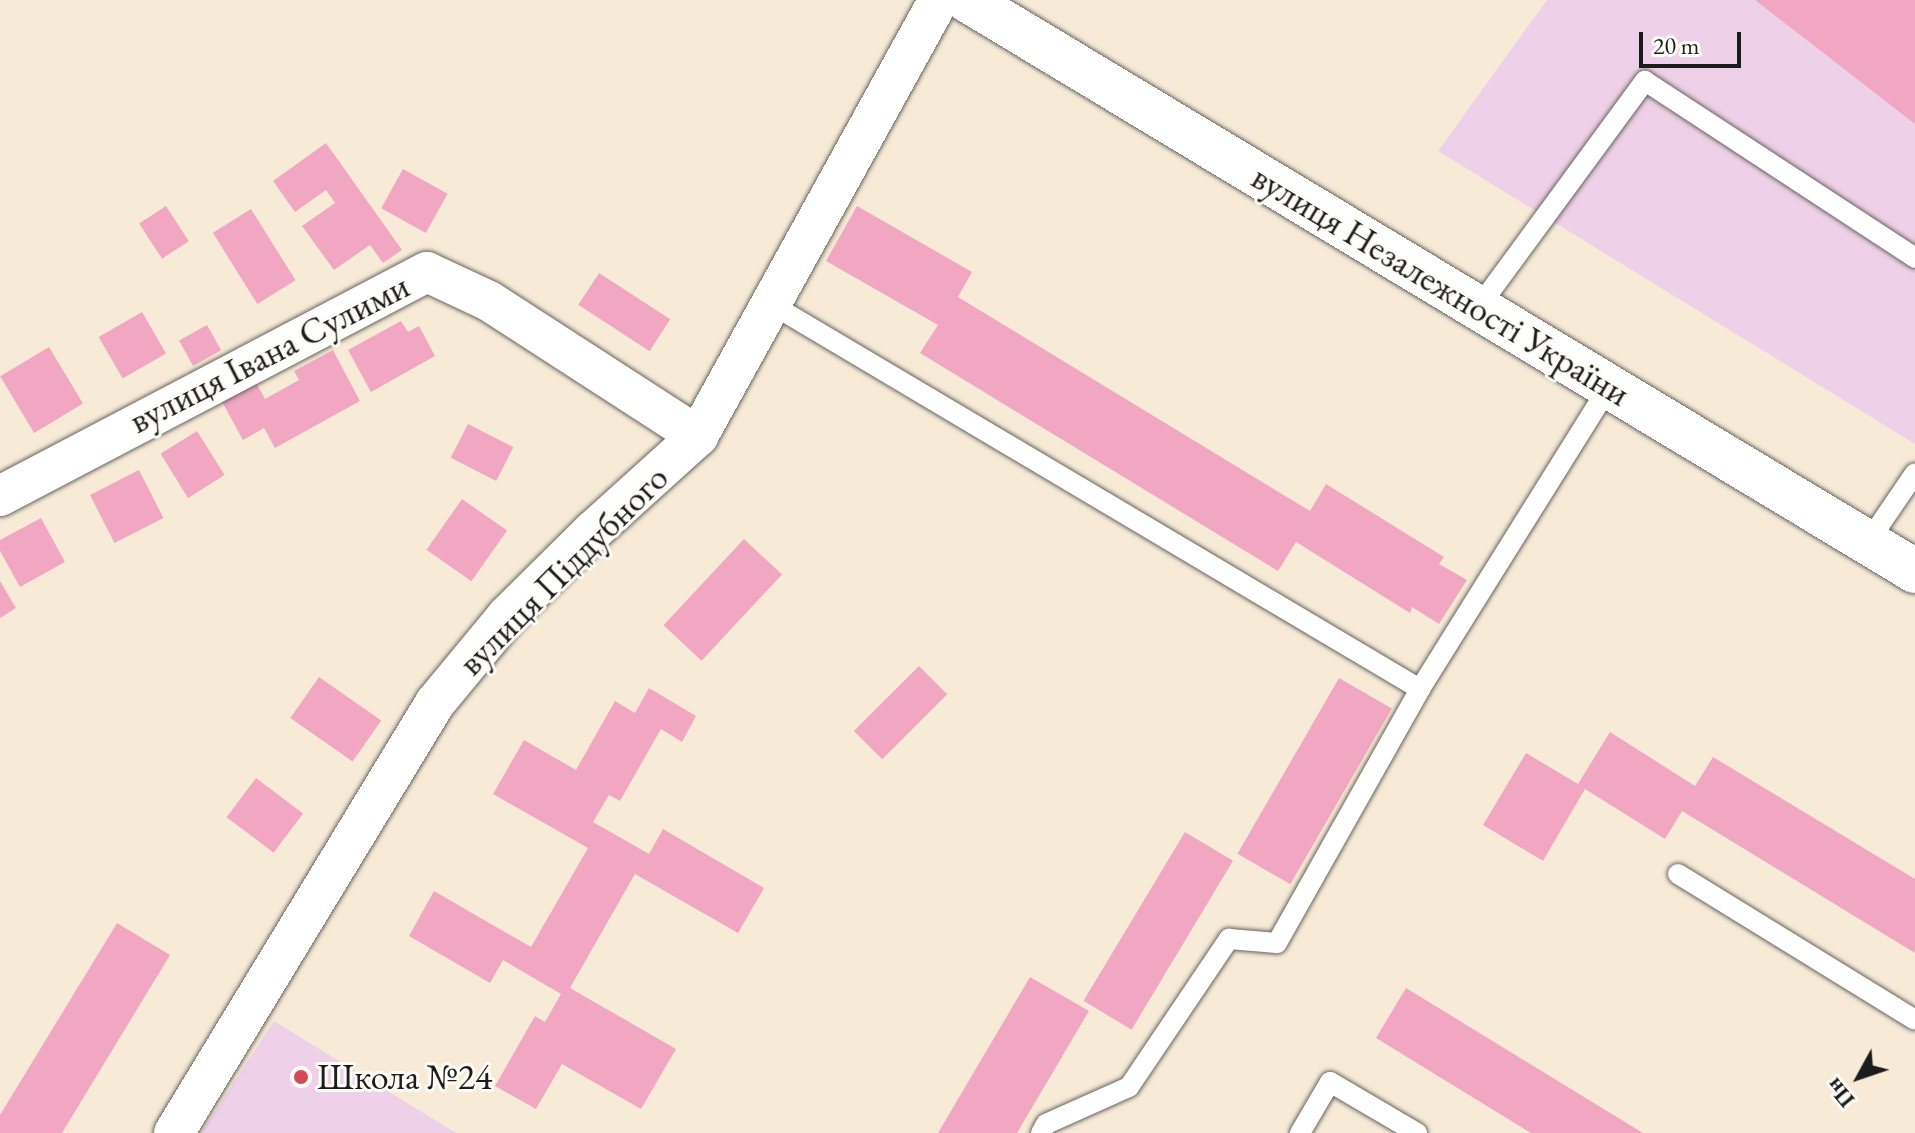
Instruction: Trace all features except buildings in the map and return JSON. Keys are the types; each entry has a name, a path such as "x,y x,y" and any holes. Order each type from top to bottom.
{"main road":[{"name":"вулиця Незалежності України","path":"967,0 1915,571"}],"street":[{"name":"вулиця Піддубного","path":"174,1133 435,703 518,605 593,531 698,436 939,0"},
{"name":"вулиця Івана Сулими","path":"0,496 148,415 427,272 489,301 698,436"}],"lane":[{"path":"1478,308 1645,81 1915,258"},
{"path":"771,304 1420,689"},
{"path":"1041,1133 1046,1124 1129,1087 1229,939 1277,943 1420,689 1609,387"},
{"path":"1868,542 1915,473"},
{"path":"1678,874 1915,1020"},
{"path":"1300,1133 1330,1082 1417,1133"}],"shaded area":[{"path":"1547,0 1915,0 1915,444 1438,151"},
{"name":"Школа №24","path":"274,1021 456,1133 201,1133"}],"place":[{"name":"Школа №24","path":"301,1077"}]}
